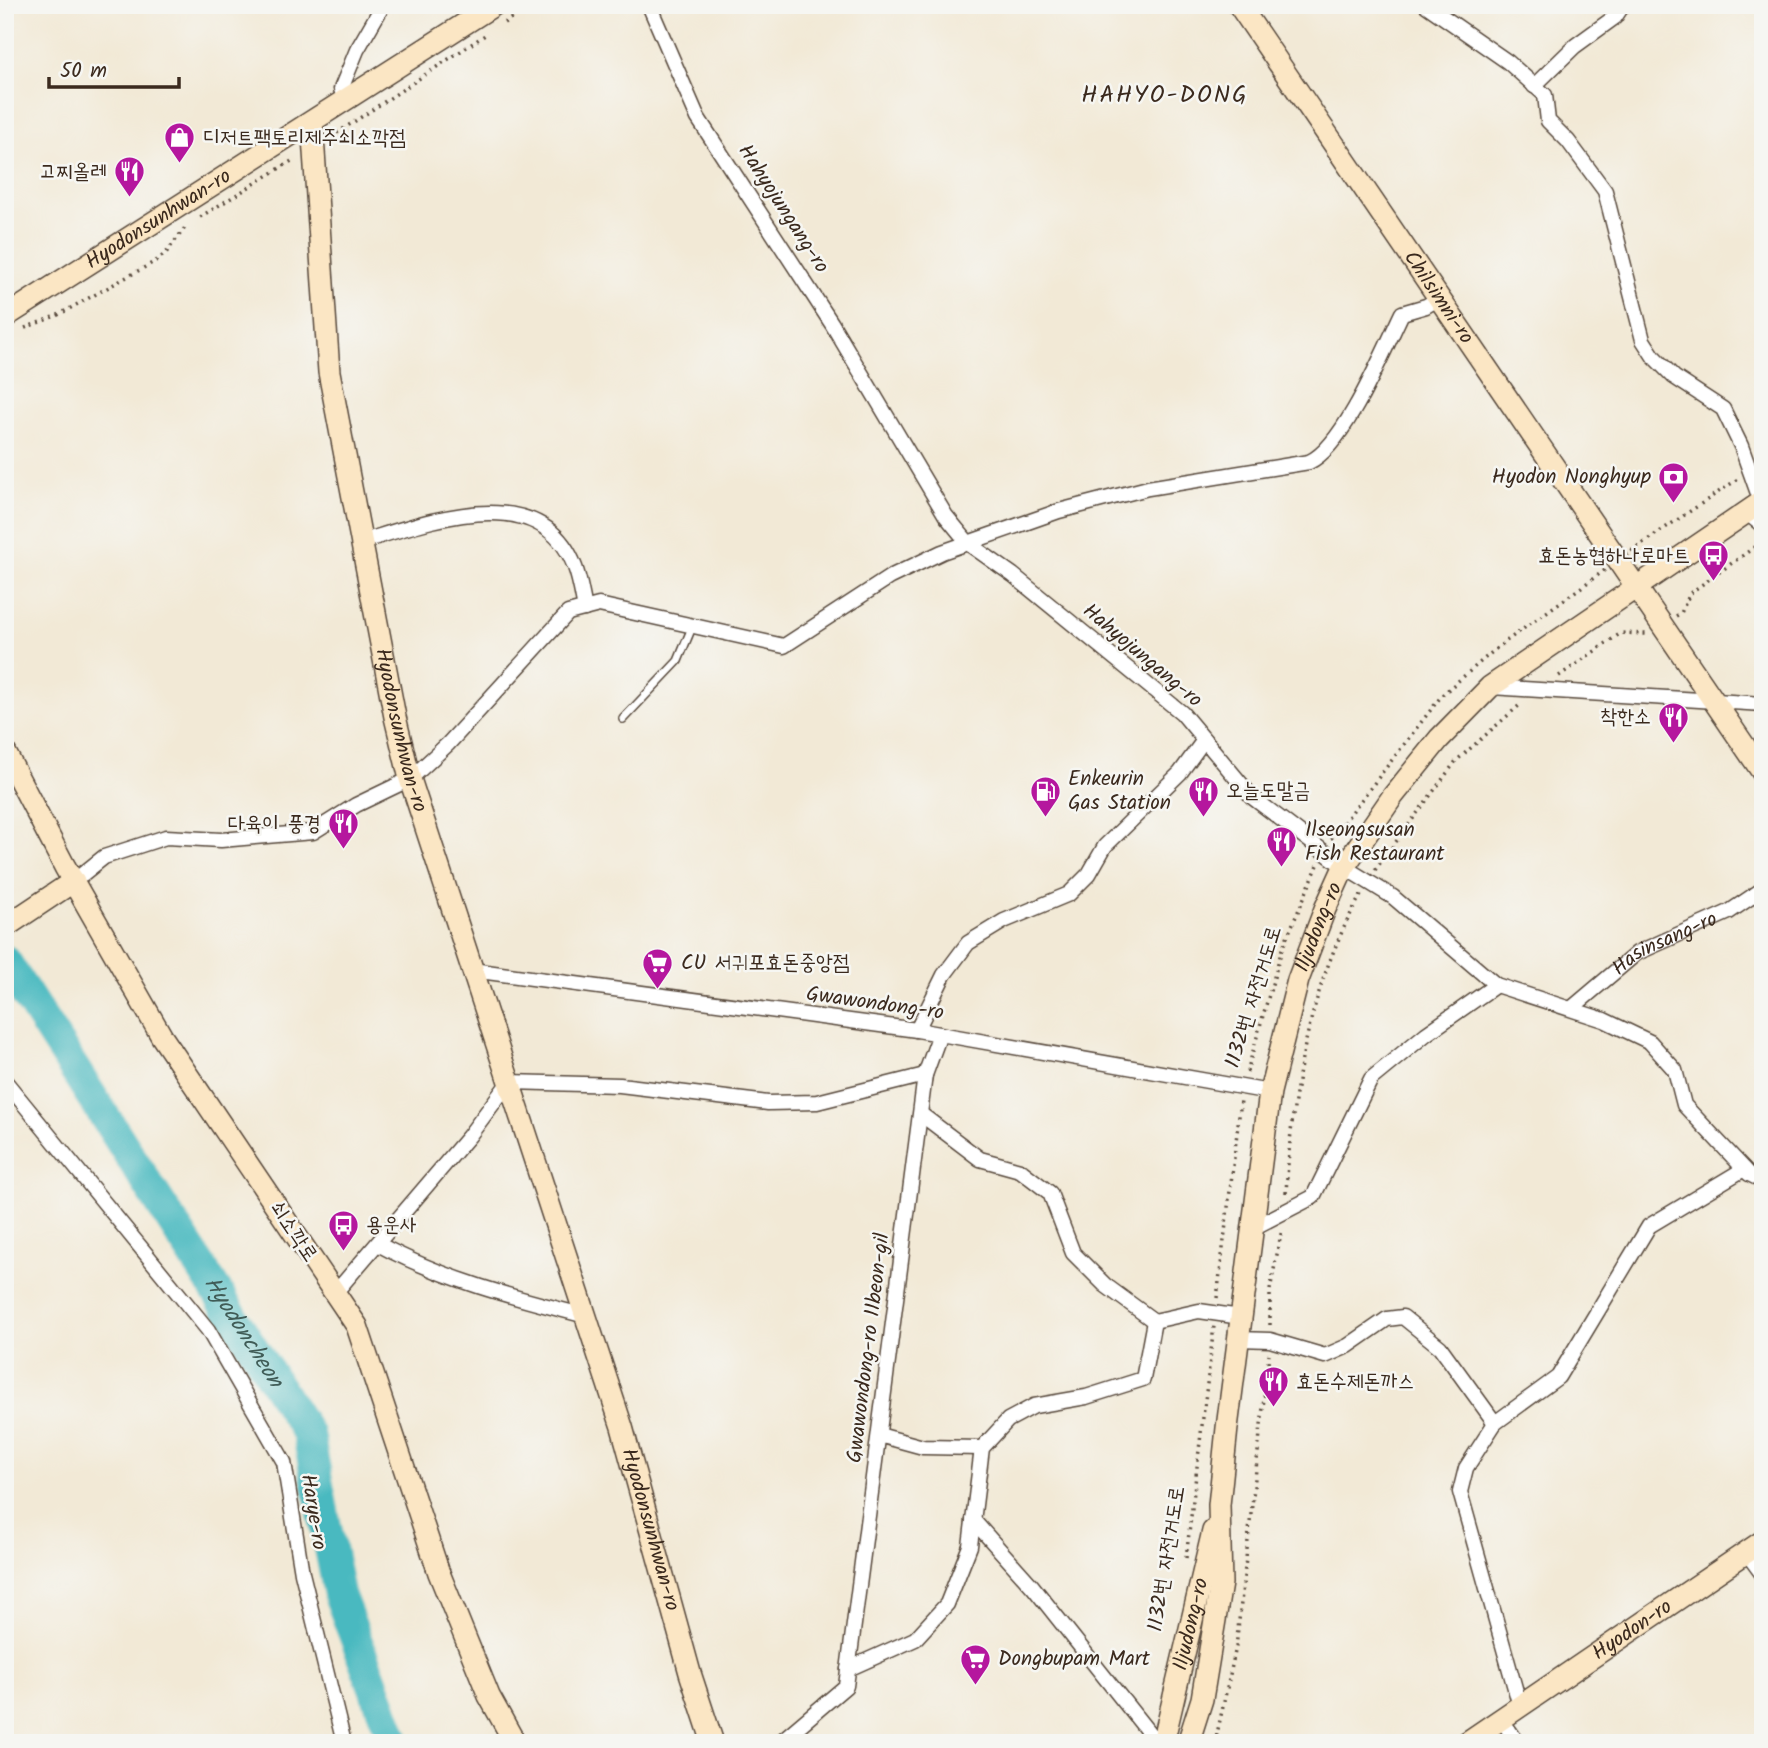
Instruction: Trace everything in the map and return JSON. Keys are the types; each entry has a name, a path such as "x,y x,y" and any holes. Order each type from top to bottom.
{"street":[{"path":"345,100 341,89 357,50 383,5"},
{"name":"Hyodonsunhwan-ro","path":"5,317 494,5"},
{"name":"Hahyojungang-ro","path":"649,5 698,118 832,324 946,516 969,544 1013,575 1182,713 1252,797 1344,867 1392,897 1496,985 1572,1008 1650,1042 1675,1070 1684,1105 1744,1169 1763,1181"},
{"name":"Chilsimni-ro","path":"1239,5 1438,299 1638,587"},
{"path":"1426,5 1508,62 1545,95 1549,121 1568,141 1605,191 1643,340 1654,358 1674,377 1723,410 1741,446 1763,526"},
{"path":"1534,86 1575,46 1615,17 1623,5"},
{"name":"Hyodonsunhwan-ro","path":"312,122 329,372 410,779 622,1427 690,1673 713,1743"},
{"path":"5,928 74,881 104,856 166,837 221,840 313,832 356,805 410,779 449,744 568,613 598,606 784,646 890,577 942,552 1059,512 1148,488 1297,466 1321,457 1337,439 1402,313 1426,306 1438,299"},
{"name":"Iljudong-ro","path":"1163,1743 1219,1505 1270,1092 1298,979 1344,867 1438,738 1490,687 1757,505"},
{"path":"361,542 428,522 475,513 525,516 545,528 566,550 575,566 585,609"},
{"path":"1638,587 1763,773"},
{"path":"1490,687 1763,704"},
{"path":"917,1030 944,975 968,943 1004,920 1069,894 1089,874 1105,846 1180,773 1204,740"},
{"name":"쇠소깍로","path":"5,752 162,1037 357,1326 439,1573 489,1696 515,1743"},
{"name":"Hasinsang-ro","path":"1572,1008 1637,953 1729,912 1763,889"},
{"name":"Gwawondong-ro","path":"472,970 917,1030 1270,1092"},
{"path":"1253,1228 1313,1197 1371,1079 1426,1034 1496,985"},
{"name":"Gwawondong-ro 11beon-gil","path":"848,1669 922,1115 925,1075 940,1034"},
{"path":"335,1293 469,1136 509,1082 620,1085 768,1103 817,1102 925,1075"},
{"name":"Harye-ro","path":"5,1081 208,1330 284,1462 302,1573 344,1743"},
{"path":"922,1115 980,1160 1020,1170 1050,1192 1073,1253 1105,1285 1154,1321 1199,1311 1241,1317"},
{"path":"1520,1706 1460,1492 1466,1468 1495,1423 1558,1377 1649,1226 1744,1169"},
{"path":"377,1244 409,1261 586,1317"},
{"path":"1238,1339 1270,1340 1325,1356 1348,1346 1387,1319 1403,1317 1440,1347 1495,1423"},
{"path":"779,1743 846,1686 848,1669 915,1639 947,1604 970,1546 982,1448 1008,1420 1034,1406 1086,1397 1143,1379 1154,1321"},
{"path":"879,1435 923,1447 982,1448"},
{"name":"Iljudong-ro","path":"1188,1743 1202,1699 1221,1583 1219,1505"},
{"path":"973,1520 1032,1587 1157,1743"},
{"path":"1754,1546 1763,1576"},
{"name":"Hyodon-ro","path":"1466,1743 1754,1546"},
{"path":"1201,1743 1218,1680 1223,1647 1221,1583"},
{"path":"1501,1719 1518,1743"}],"lane":[{"path":"623,719 678,661 693,625"}],"path":[{"path":"5,340 23,329 58,316 156,261 166,253 184,227 314,148 531,5"},
{"name":"1132번 자전거도로","path":"1186,1559 1243,1087 1263,1008 1282,950 1324,852 1336,830 1443,694 1498,647 1619,559 1741,477"},
{"path":"1662,623 1681,613 1690,593 1763,541"}],"waterway":[{"name":"Hyodoncheon","path":"5,961 308,1434 339,1594 395,1743"}],"place":[{"name":"디저트팩토리제주쇠소깍점","path":"180,165"},
{"name":"고찌올레","path":"130,199"},
{"name":"Hyodon Nonghyup","path":"1674,504"},
{"name":"효돈농협하나로마트","path":"1713,583"},
{"name":"착한소","path":"1674,744"},
{"name":"Enkeurin Gas Station","path":"1045,818"},
{"name":"오늘도말금","path":"1203,818"},
{"name":"다육이 풍경","path":"344,851"},
{"name":"Ilseongsusan Fish Restaurant","path":"1282,869"},
{"name":"CU 서귀포효돈중앙점","path":"658,990"},
{"name":"용운사","path":"343,1252"},
{"name":"효돈수제돈까스","path":"1273,1409"},
{"name":"Dongbupam Mart","path":"975,1686"}],"district":[{"name":"HAHYO-DONG","path":"1165,95"}]}
